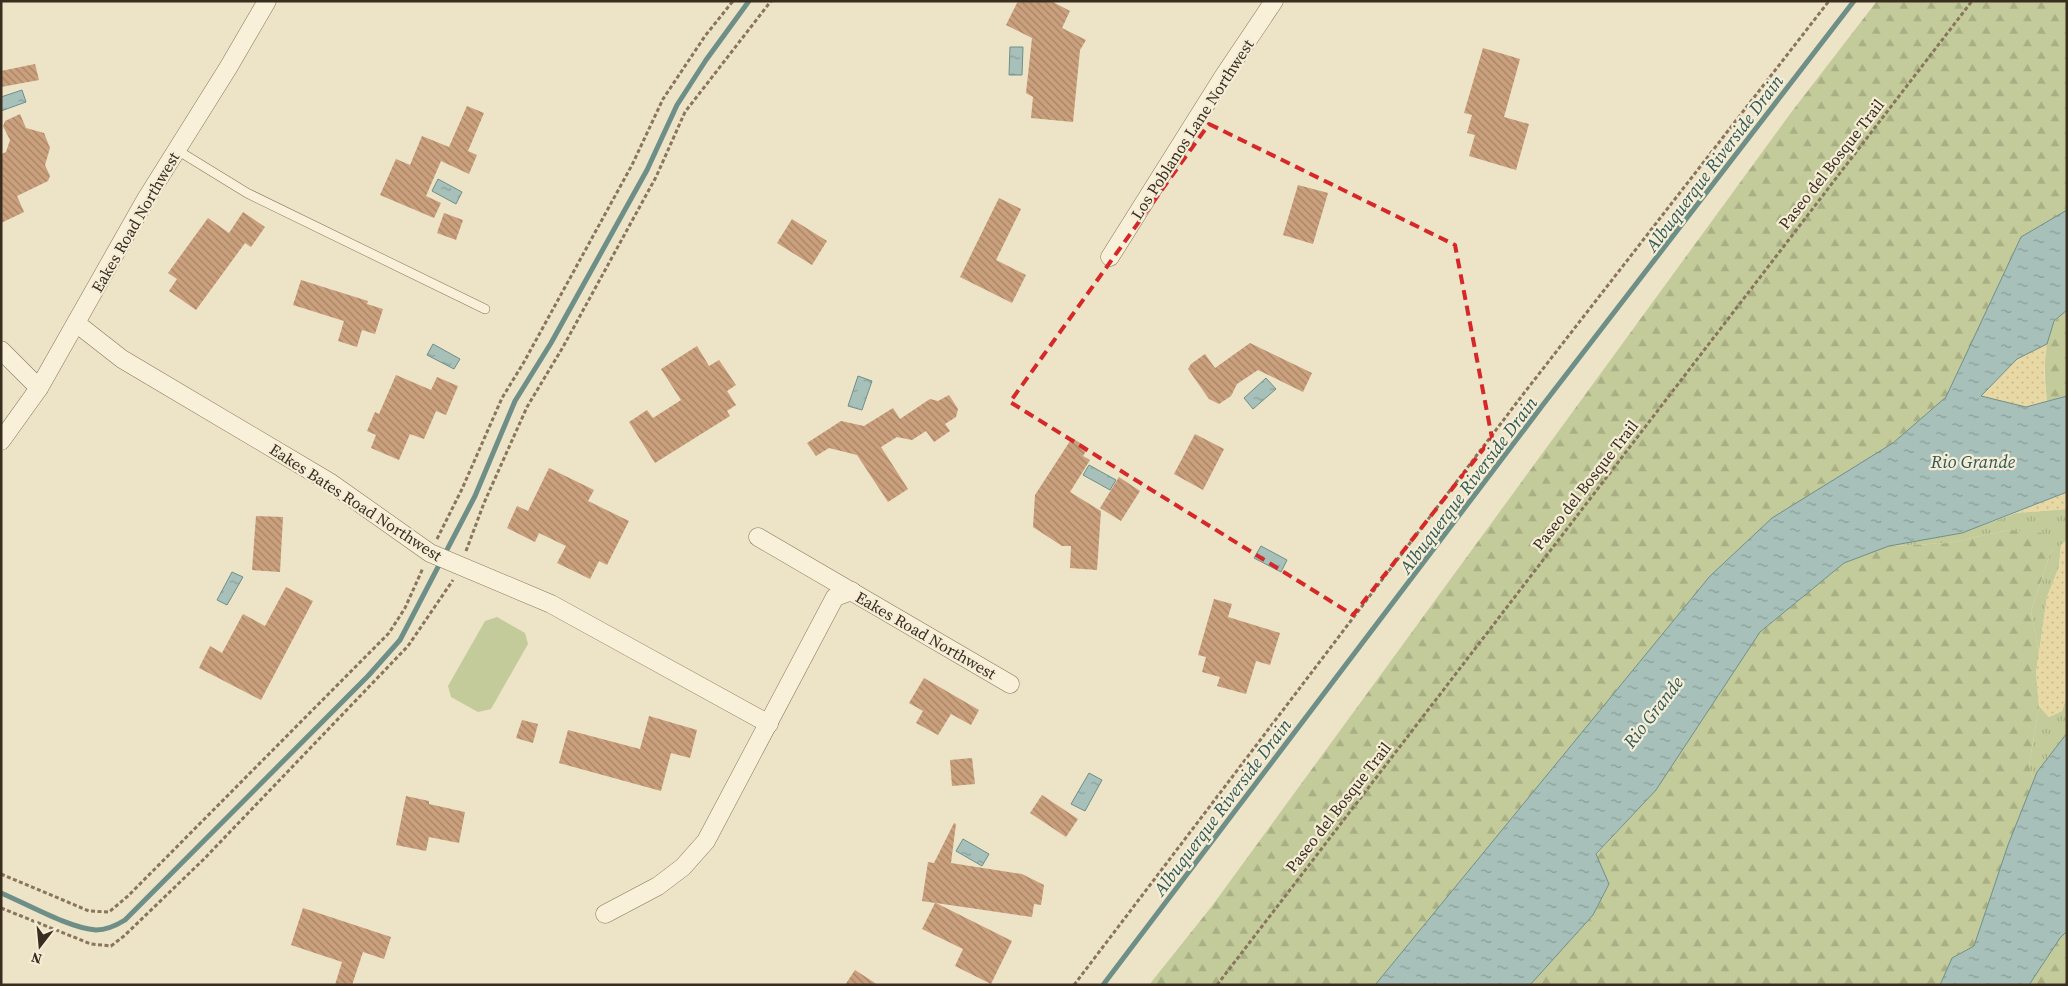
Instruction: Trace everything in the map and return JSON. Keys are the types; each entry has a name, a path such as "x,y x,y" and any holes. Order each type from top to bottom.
{"street":[{"name":"Eakes Road Northwest","path":"1,441 39,388 146,199 267,1"},
{"name":"Los Poblanos Lane Northwest","path":"1110,257 1223,77 1274,1"},
{"name":"Eakes Bates Road Northwest","path":"76,324 122,359 331,483 430,553 551,604 769,724"},
{"path":"1,350 39,388"},
{"path":"758,537 852,590"},
{"name":"Eakes Road Northwest","path":"605,914 658,886 683,867 706,841 835,597 852,590 1010,684"}],"lane":[{"path":"177,150 247,193 485,309"}],"path":[{"path":"1,874 89,912 109,912 128,896 389,632 405,608 462,489 502,398 524,362 627,173 663,99 705,36 733,1"},
{"path":"1074,985 1521,397 1829,1"},
{"name":"Paseo del Bosque Trail","path":"1217,985 1972,1"}],"highlighted area":[{"path":"1209,124 1455,245 1492,438 1353,615 1010,402"}],"green space":[{"path":"1877,1 2067,1 2067,210 2021,237 1946,397 1893,443 1772,518 1710,576 1375,985 1149,985 1212,906 1790,114"},
{"path":"2067,310 2067,396 2047,401 2045,360 2048,338 2055,321"},
{"path":"2067,509 2067,540 2061,545 2059,567 2047,597 2039,654 2031,611 2052,548 2008,530 1949,543 1889,546 1962,533 2016,513"},
{"path":"2008,530 2042,533 2052,548 2031,611 2039,654 2036,672 2039,706 2029,766 2034,781 2008,845 1974,946 1952,958 1940,985 1530,985 1593,915 1609,885 1596,855 1656,790 1760,632 1844,563 1889,546 1949,543"},
{"path":"497,617 525,633 528,644 491,709 478,712 451,697 448,686 485,621"},
{"path":"2067,695 2067,733 2037,772 2034,781 2029,766 2039,706 2049,717 2062,711"},
{"path":"2067,931 2067,985 2029,985 2060,937"}],"sand":[{"path":"2047,344 2044,373 2047,401 2026,407 1981,396 2017,359"},
{"path":"2067,492 2067,509 2016,513"},
{"path":"2067,540 2067,695 2062,711 2049,717 2039,706 2036,672 2047,597 2059,567 2061,545"}],"water":[{"path":"1010,47 1023,47 1022,75 1009,75"},
{"path":"22,90 26,102 1,111 1,97"},
{"path":"438,179 462,192 456,204 432,191"},
{"name":"Rio Grande","path":"2067,210 2067,310 2054,321 2047,344 2017,359 1981,396 2026,407 2067,396 2067,492 1962,533 1889,546 1844,563 1760,632 1656,790 1596,854 1609,884 1593,915 1530,985 1375,985 1710,576 1772,518 1893,443 1946,397 2021,237"},
{"path":"433,344 460,359 454,369 427,355"},
{"path":"858,376 872,381 862,410 848,406"},
{"path":"1266,378 1276,389 1253,409 1244,398"},
{"path":"1089,465 1116,480 1110,490 1083,475"},
{"path":"1261,546 1287,560 1281,572 1254,558"},
{"path":"232,572 243,577 227,605 217,600"},
{"path":"2067,733 2067,931 2060,938 2029,985 1940,985 1952,958 1974,946 2008,845 2037,772"},
{"path":"1089,773 1102,780 1085,811 1071,804"},
{"path":"963,839 989,854 982,866 956,851"}],"building":[{"path":"1018,1 1051,1 1070,11 1062,28 1086,40 1080,50 1073,122 1031,118 1033,97 1026,93 1032,38 1006,25"},
{"path":"1483,48 1520,59 1504,117 1529,124 1516,170 1469,156 1475,135 1467,133 1472,115 1464,113"},
{"path":"35,64 39,80 1,87 1,71"},
{"path":"467,106 484,113 468,151 477,155 469,174 441,161 426,196 441,203 434,218 380,195 396,159 410,165 422,136 449,147"},
{"path":"20,114 26,128 44,133 50,148 45,165 50,176 48,181 17,196 24,212 1,223 1,154 6,152 10,140 3,126 5,121"},
{"path":"1298,185 1328,193 1313,244 1283,235"},
{"path":"999,198 1021,209 996,260 1026,275 1012,303 960,277"},
{"path":"243,212 265,227 251,247 245,243 196,310 169,291 177,279 168,273 208,218 229,233"},
{"path":"444,213 463,220 456,240 437,233"},
{"path":"792,219 827,241 812,265 777,243"},
{"path":"301,280 368,301 367,304 383,309 375,334 362,330 357,347 338,341 344,321 293,305"},
{"path":"1250,343 1312,373 1303,392 1258,370 1237,384 1231,396 1219,404 1209,399 1188,369 1191,364 1205,354 1215,368"},
{"path":"697,346 709,366 719,360 736,385 727,391 736,405 727,411 730,416 655,463 629,422 647,410 653,418 681,400 661,369"},
{"path":"396,375 431,390 437,377 458,386 446,415 436,411 424,439 410,434 399,460 371,448 376,435 367,431 375,412 379,414"},
{"path":"949,395 958,409 956,417 945,424 950,431 934,442 926,431 912,440 897,437 881,447 908,489 888,502 857,455 829,448 816,456 807,443 841,421 864,426 893,408 900,419 930,399 938,401"},
{"path":"1195,434 1224,449 1203,490 1174,474"},
{"path":"1072,438 1088,448 1083,456 1090,460 1070,492 1101,511 1097,570 1070,568 1071,546 1062,546 1033,527 1035,495"},
{"path":"549,468 594,490 588,501 629,521 607,565 599,561 590,579 557,563 566,546 539,533 535,542 507,528 517,506 528,511"},
{"path":"1119,477 1140,491 1121,521 1100,508"},
{"path":"256,516 283,517 280,572 252,570"},
{"path":"286,587 313,601 261,700 199,668 210,646 222,653 243,614 265,626"},
{"path":"1214,599 1232,604 1228,617 1280,633 1270,665 1256,661 1246,694 1217,686 1220,677 1202,672 1206,657 1198,655"},
{"path":"924,678 979,710 971,725 951,714 938,735 916,723 923,711 909,703"},
{"path":"649,716 697,730 690,758 671,753 661,791 559,763 568,730 640,749"},
{"path":"522,720 538,724 533,743 516,738"},
{"path":"972,758 975,784 952,786 950,760"},
{"path":"1042,795 1078,819 1066,837 1030,813"},
{"path":"406,796 429,801 429,804 465,812 459,843 429,837 426,851 396,845"},
{"path":"954,823 956,824 951,863 1022,874 1044,885 1041,905 1034,904 1032,917 936,903 1012,941 991,984 955,966 963,949 922,929 935,903 922,901 928,862 934,863"},
{"path":"303,908 391,937 384,959 363,952 352,985 335,985 342,962 291,945"},
{"path":"855,970 878,985 845,985"}],"waterway":[{"path":"1,893 61,920 85,928 104,929 125,920 368,676 400,640 475,496 515,401 551,343 647,170 677,105 706,60 749,1"},
{"name":"Albuquerque Riverside Drain","path":"1103,985 1542,406 1854,1"}]}
